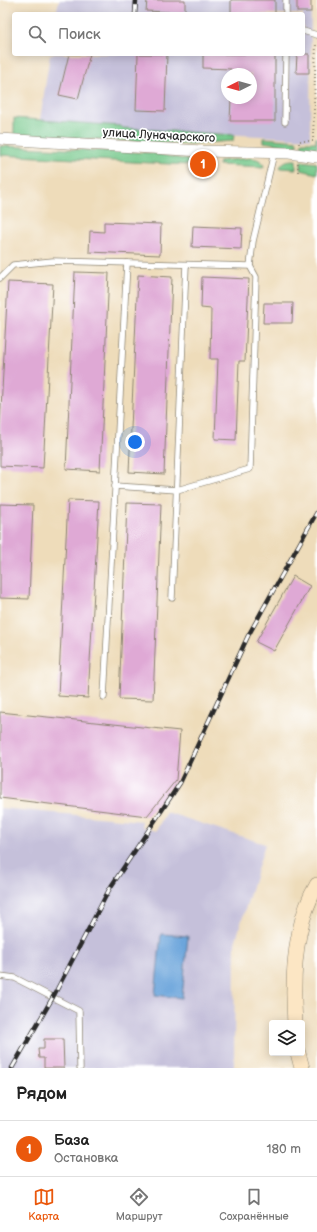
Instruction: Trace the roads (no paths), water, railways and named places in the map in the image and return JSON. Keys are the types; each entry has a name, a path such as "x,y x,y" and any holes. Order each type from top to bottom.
{"main road":[{"path":"294,1020 293,991 298,942 307,907 317,885"},
{"path":"299,1056 302,1068"}],"street":[{"name":"улица Луначарского","path":"0,139 202,151 274,153 317,157"}],"lane":[{"path":"286,0 286,12"},
{"path":"305,32 316,35"},
{"path":"285,122 286,56"},
{"path":"115,486 177,490 250,469 256,277 250,266 253,241 274,153"},
{"path":"0,278 13,265 53,261 250,266"},
{"path":"104,697 127,263"},
{"path":"172,598 186,265"},
{"path":"0,976 15,978 79,1011 80,1068"}],"water":[{"path":"161,934 188,936 182,998 155,995"}],"railway":[{"path":"135,12 136,0"},
{"path":"12,1068 53,997 110,888 180,783 248,636 317,512"}],"place":[{"name":"База","path":"203,164"}]}
